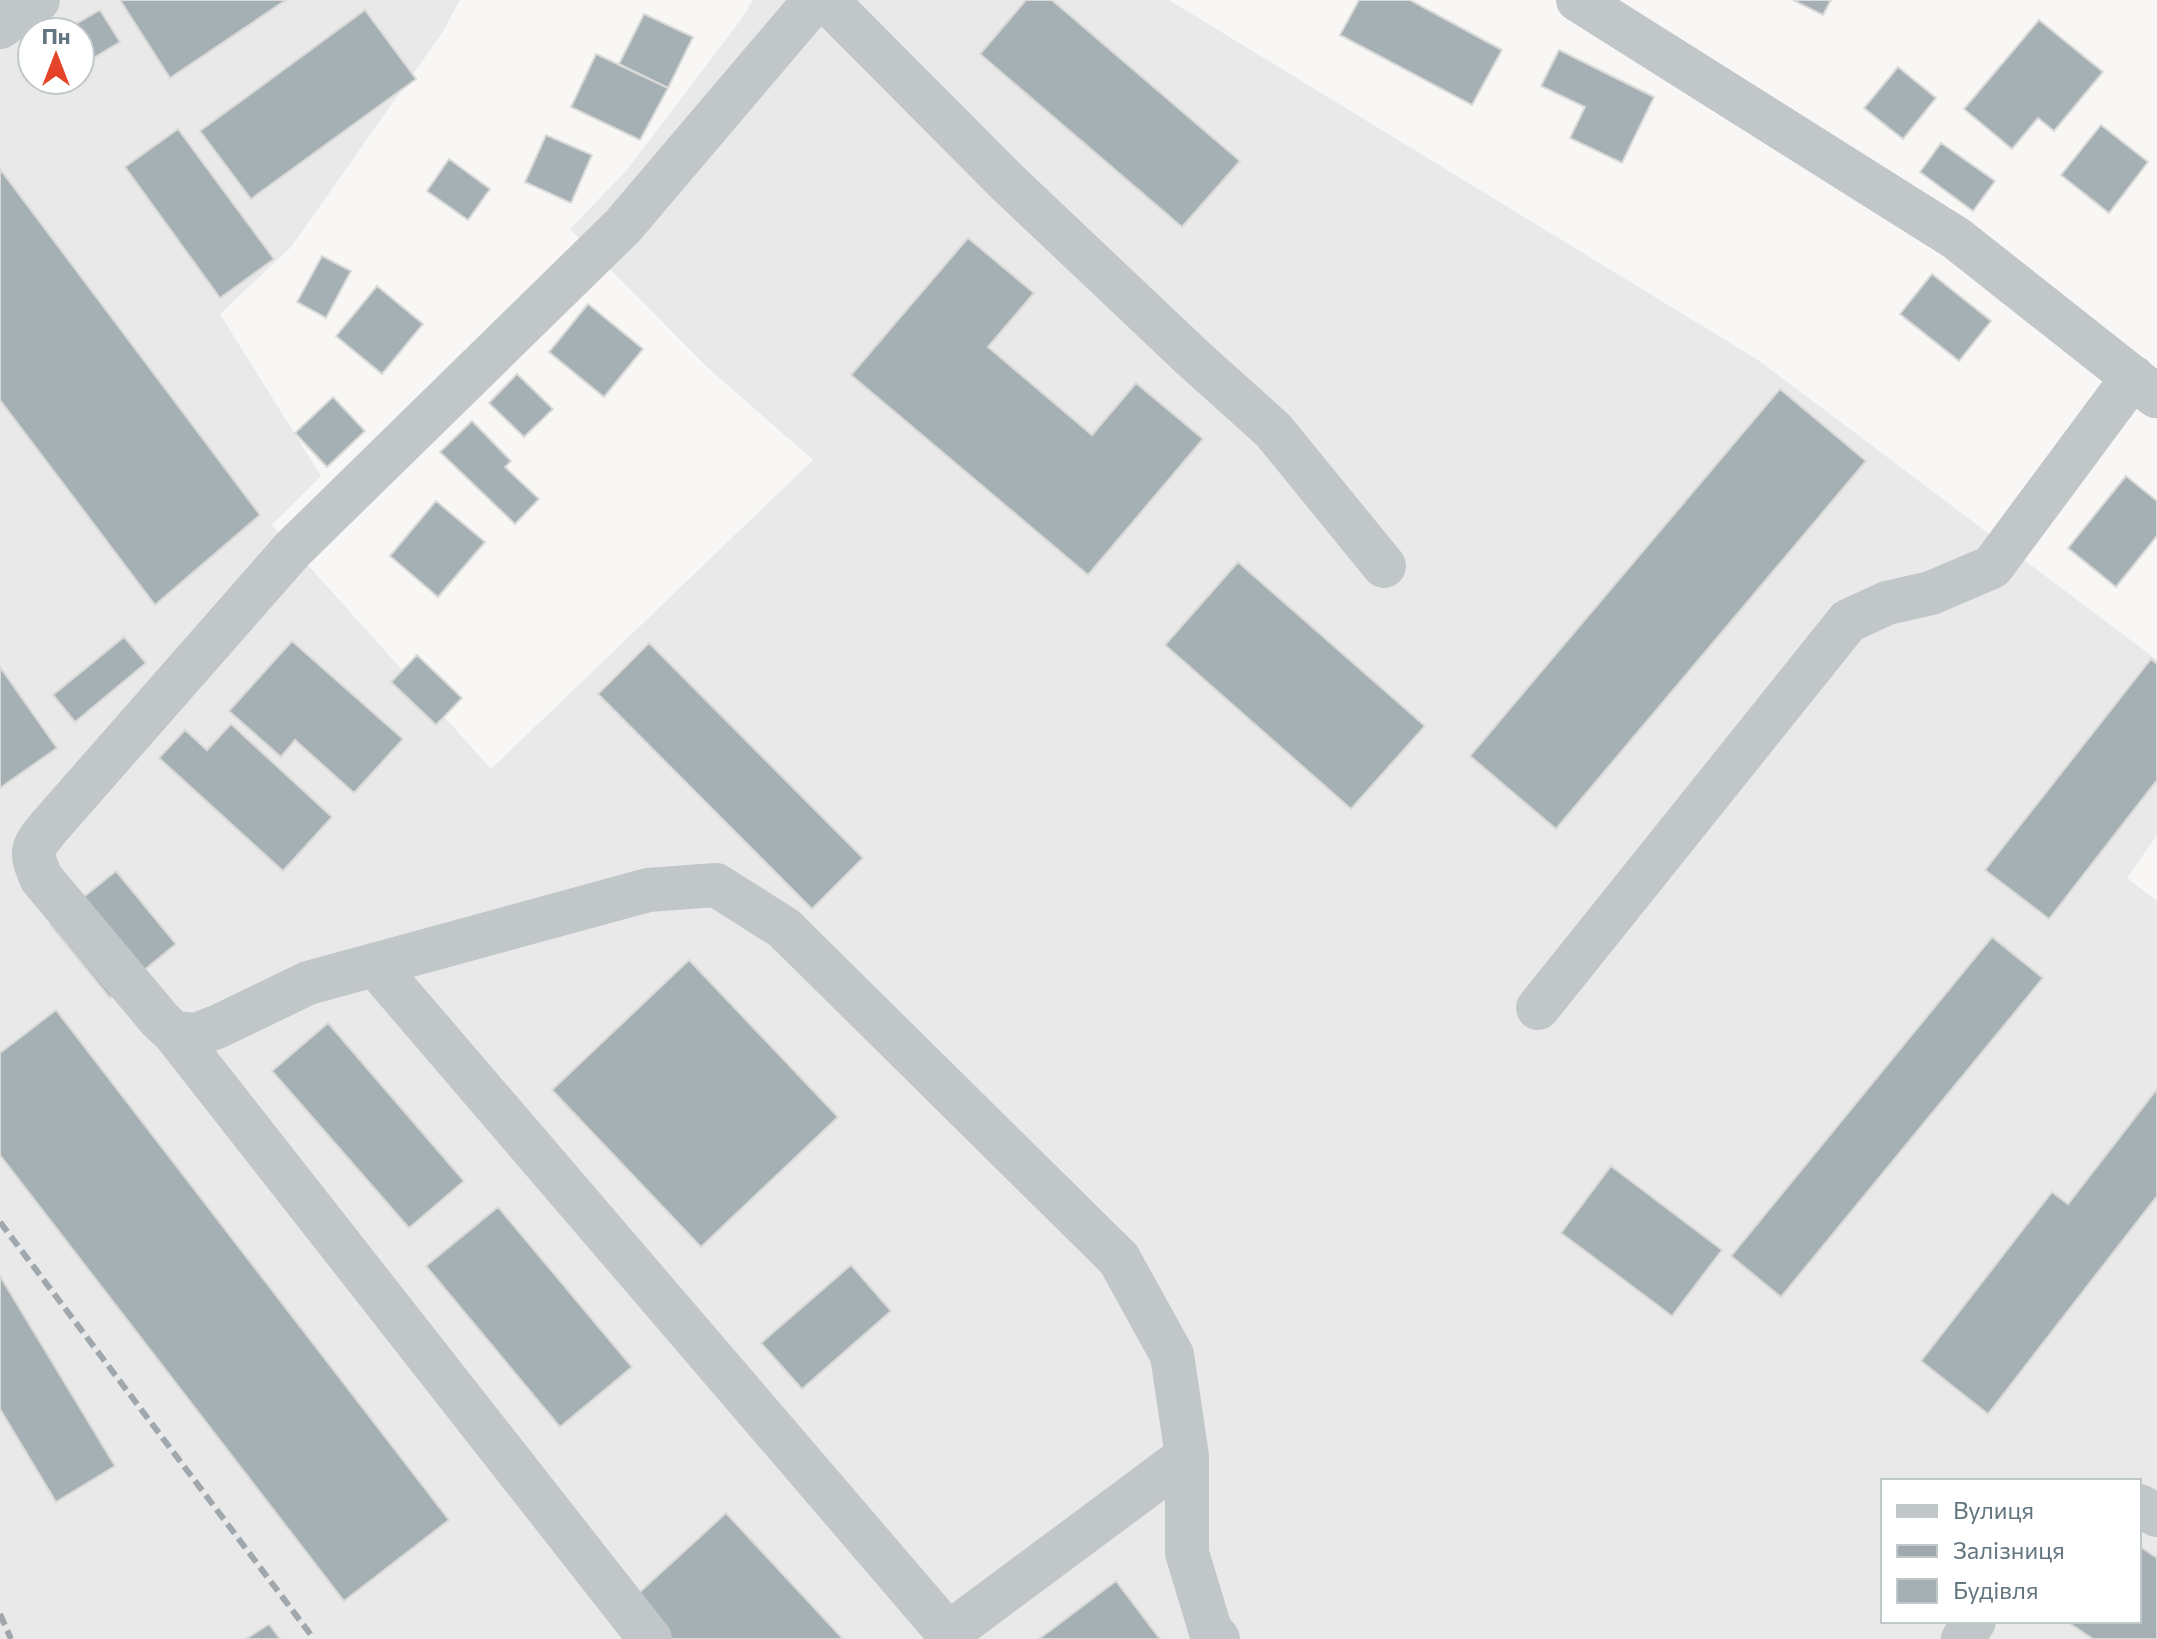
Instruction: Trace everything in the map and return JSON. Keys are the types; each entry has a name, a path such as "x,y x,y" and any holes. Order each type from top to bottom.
{"street":[{"path":"0,27 38,0"},
{"path":"650,1639 174,1033 41,878 33,859 35,843 293,549 623,226 815,0"},
{"path":"826,0 1016,192 1273,430 1384,566"},
{"path":"1538,1008 1848,621 1887,603 1931,593 1992,567 2145,387 1956,238 1578,0"},
{"path":"174,1033 196,1035 308,983 648,890 716,885 784,928 1119,1259 1172,1355 1187,1456 1187,1553 1210,1629 1218,1639"},
{"path":"375,965 951,1636 1187,1456"}],"shaded area":[{"path":"0,0 460,0 442,33 291,247 220,314 321,476 272,525 491,769 813,460 707,367 570,229 626,171 753,0 1169,0 1758,360 2157,660 2157,835 2127,878 2157,901 2157,1639 0,1639"}],"building":[{"path":"120,0 286,0 170,78"},
{"path":"1026,0 1052,0 1240,161 1182,227 980,54"},
{"path":"1359,0 1410,0 1502,50 1472,105 1340,35"},
{"path":"1793,0 1831,0 1823,15"},
{"path":"100,10 120,42 96,56 96,16 90,16"},
{"path":"365,10 416,79 251,199 200,131"},
{"path":"644,14 693,37 668,88 619,64"},
{"path":"2039,20 2103,72 2054,131 2038,118 2012,149 1964,109"},
{"path":"1559,50 1654,97 1622,163 1570,138 1585,107 1541,86"},
{"path":"596,54 668,88 640,140 571,107"},
{"path":"1898,67 1936,98 1903,139 1864,108"},
{"path":"2101,125 2148,162 2109,213 2061,175"},
{"path":"178,129 274,259 220,298 125,167"},
{"path":"546,135 592,155 571,203 525,182"},
{"path":"1941,143 1995,181 1973,211 1920,172"},
{"path":"449,159 490,189 468,220 427,191"},
{"path":"0,169 260,515 155,605 0,400"},
{"path":"968,238 1034,293 988,347 1092,435 1136,383 1203,439 1088,575 851,375"},
{"path":"322,256 351,271 326,318 297,302"},
{"path":"1932,274 1991,321 1959,361 1900,314"},
{"path":"377,286 423,324 382,374 336,336"},
{"path":"588,304 643,349 604,397 549,352"},
{"path":"517,374 553,409 524,437 489,403"},
{"path":"1780,389 1866,461 1556,829 1470,756"},
{"path":"333,397 365,431 327,467 295,433"},
{"path":"472,421 511,461 505,467 539,499 515,524 440,452"},
{"path":"2126,476 2157,501 2157,536 2116,587 2068,548"},
{"path":"436,501 485,542 438,597 390,556"},
{"path":"1238,562 1425,726 1351,809 1165,645"},
{"path":"124,637 146,663 75,722 53,695"},
{"path":"292,641 403,739 354,793 295,740 281,757 229,711"},
{"path":"649,643 863,858 812,909 598,694"},
{"path":"417,655 462,698 436,725 391,682"},
{"path":"2151,659 2157,664 2157,780 2049,919 1985,870"},
{"path":"0,667 57,748 0,788"},
{"path":"231,724 332,817 283,871 159,758 185,730 207,750"},
{"path":"116,871 176,944 110,998 50,924"},
{"path":"1992,937 2043,978 1781,1297 1731,1256"},
{"path":"689,960 838,1117 701,1247 552,1090"},
{"path":"56,1010 449,1520 344,1601 0,1155 0,1053"},
{"path":"328,1023 464,1181 409,1228 272,1071"},
{"path":"2157,1089 2157,1196 1988,1414 1921,1361 2052,1192 2068,1204"},
{"path":"1611,1166 1722,1250 1672,1316 1561,1233"},
{"path":"498,1207 632,1367 560,1427 426,1266"},
{"path":"851,1265 891,1311 802,1389 761,1343"},
{"path":"0,1276 115,1466 56,1502 0,1409"},
{"path":"726,1513 843,1639 663,1639 629,1602"},
{"path":"2141,1547 2157,1558 2157,1639 2093,1639 2069,1623 2141,1623"},
{"path":"1116,1581 1160,1639 1039,1639"},
{"path":"269,1624 280,1639 246,1639"}],"railway":[{"path":"0,1222 314,1639"},
{"path":"0,1614 11,1639"}]}
